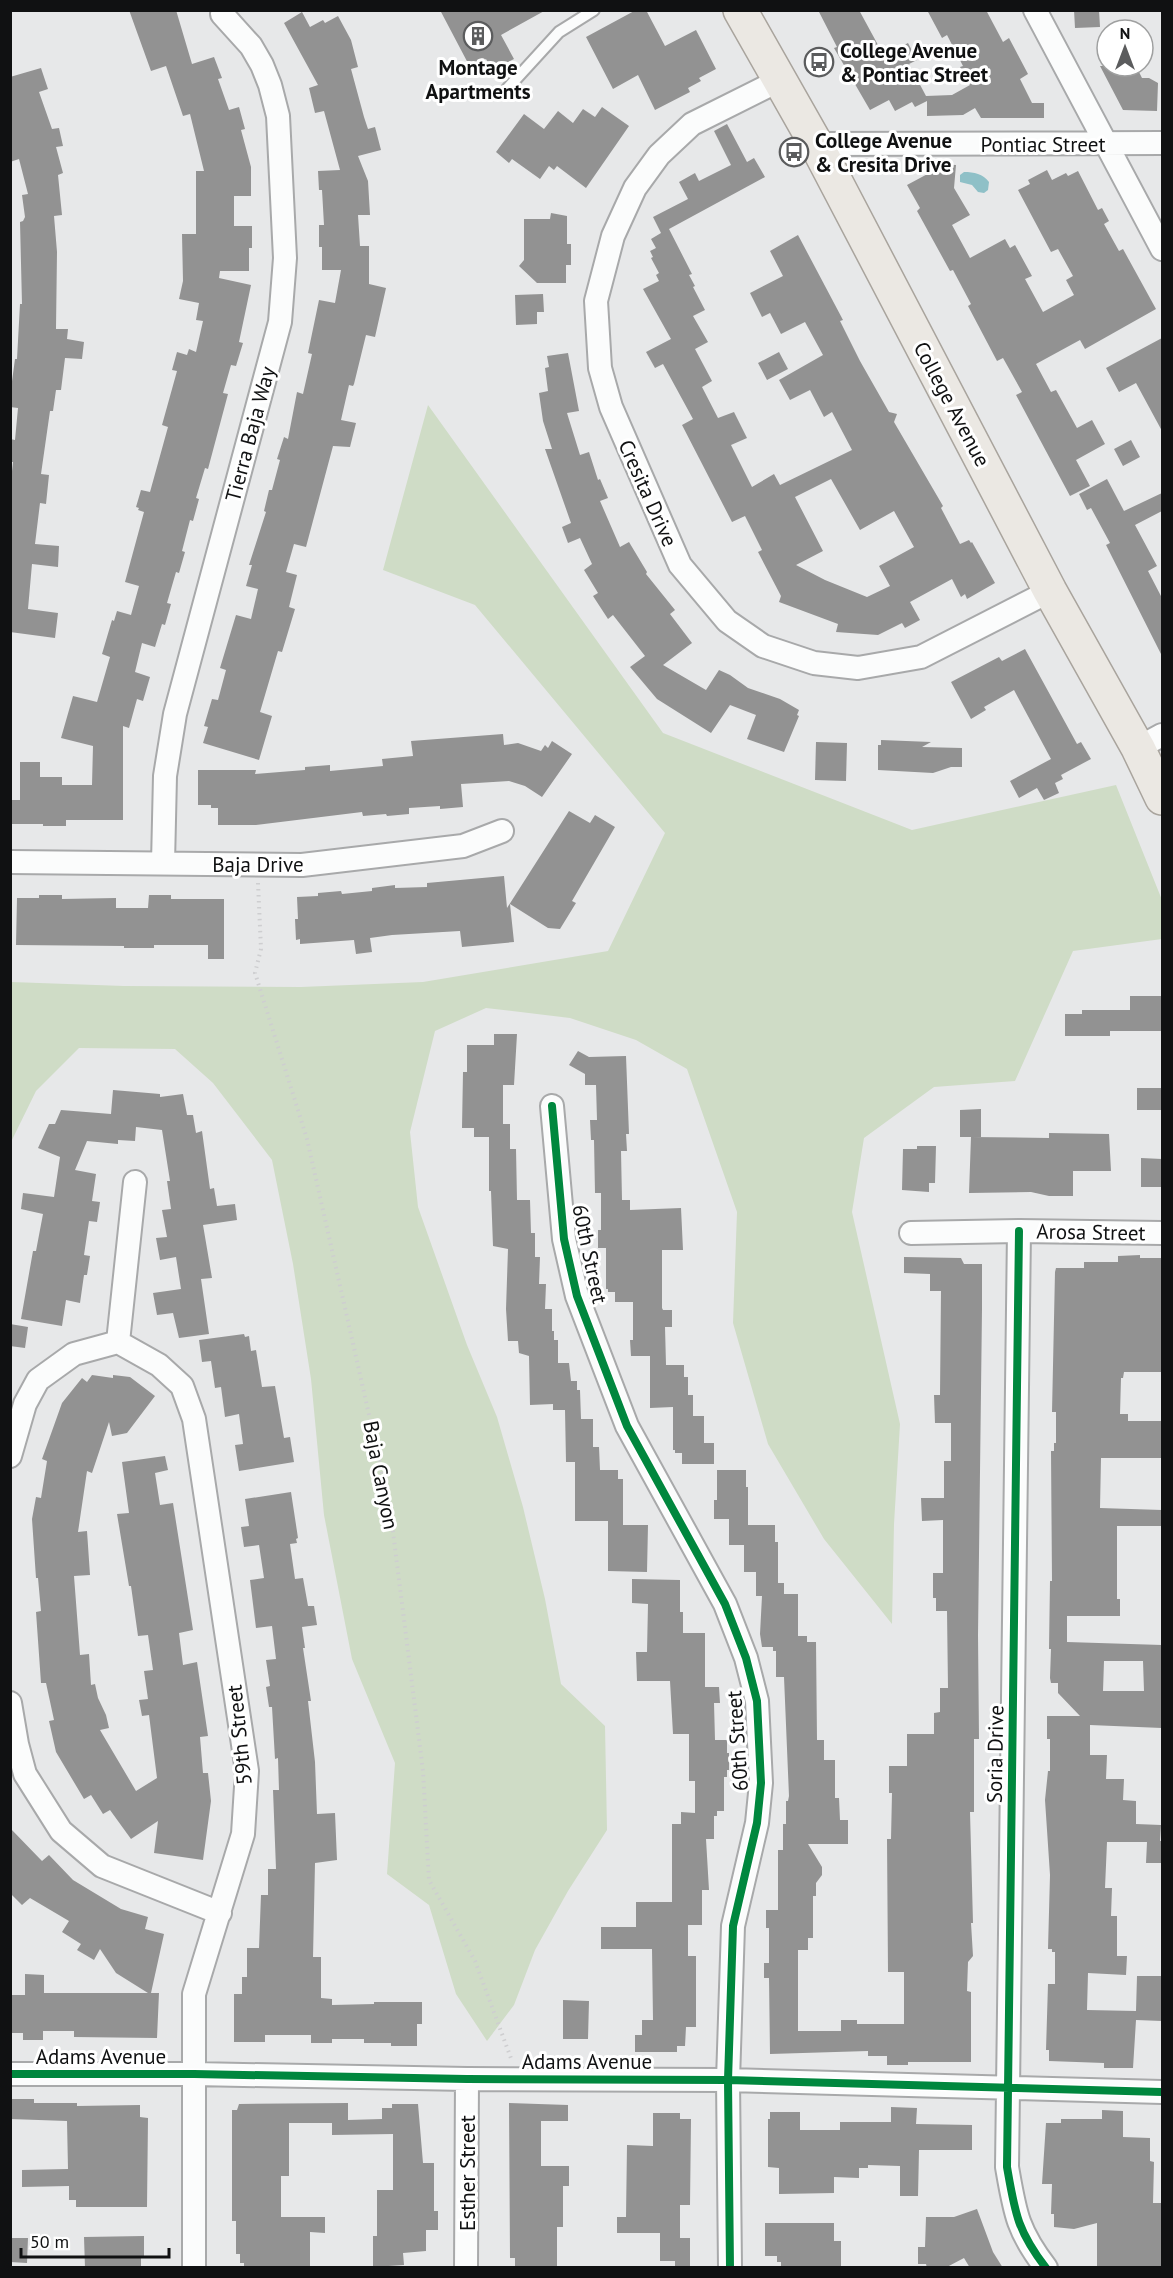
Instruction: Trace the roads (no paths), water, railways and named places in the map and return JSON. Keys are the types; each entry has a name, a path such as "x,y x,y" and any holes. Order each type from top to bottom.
{"main road":[{"name":"College Avenue","path":"740,10 778,81 816,144 1050,591 1150,741 1162,798"}],"street":[{"path":"1035,10 1162,249"},
{"name":"Tierra Baja Way","path":"163,863 165,776 176,714 280,322 285,258 280,132 275,100 262,65 251,46 222,14"},
{"name":"Cresita Drive","path":"778,81 692,124 659,155 635,188 613,236 596,301 600,368 611,407 680,565 727,621 763,646 814,663 858,668 921,657 1050,591"},
{"name":"Pontiac Street","path":"816,144 1162,143"},
{"name":"Baja Drive","path":"10,862 302,865 463,846 502,831"},
{"name":"60th Street","path":"552,1106 564,1239 577,1296 627,1426 725,1604 746,1658 757,1701 761,1783 757,1822 733,1926 728,2079 730,2268"},
{"path":"10,1456 25,1404 38,1380 74,1354 118,1342 135,1182"},
{"name":"Arosa Street","path":"911,1233 1019,1231 1162,1233"},
{"name":"Soria Drive","path":"1019,1231 1010,2088 1007,2167 1015,2215 1028,2244 1047,2268"},
{"name":"59th Street","path":"118,1342 159,1365 182,1386 194,1419 247,1771 243,1834 194,1994 194,2268"},
{"path":"10,1703 25,1774 61,1831 102,1866 220,1913"},
{"name":"Adams Avenue","path":"10,2074 194,2074 467,2079 728,2079 1162,2092"},
{"name":"Esther Street","path":"466,2268 467,2079"}],"lane":[{"path":"506,90 559,32 594,10"}],"water":[{"path":"964,172 984,177 989,182 988,190 984,193 978,192 972,185 960,182 960,175"}],"place":[{"name":"Montage Apartments","path":"478,36"},
{"name":"College Avenue & Pontiac Street","path":"819,62"},
{"name":"College Avenue & Cresita Drive","path":"794,152"}]}
